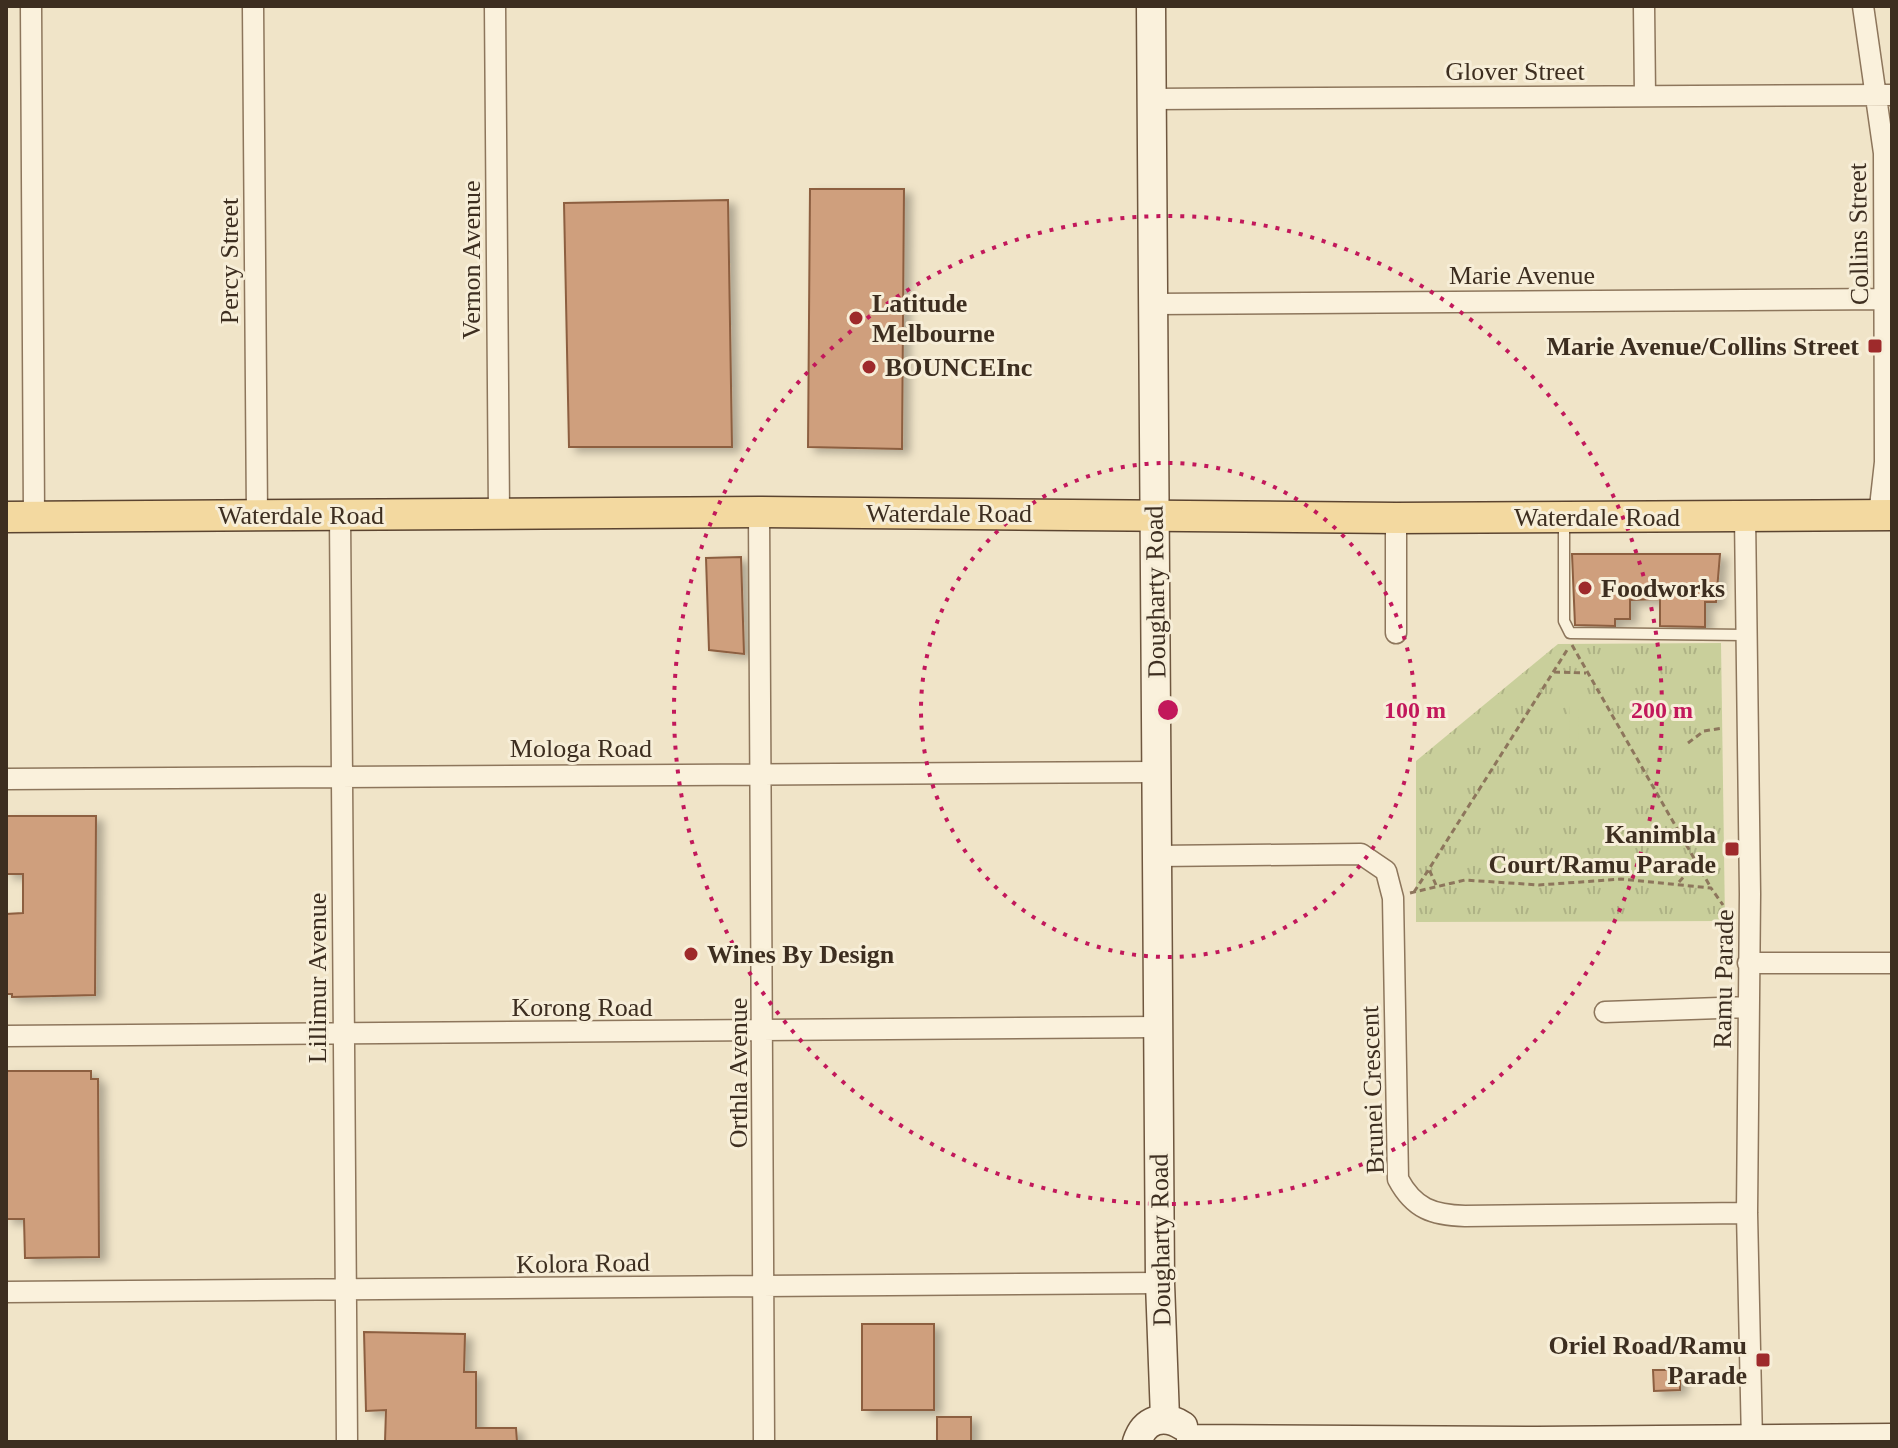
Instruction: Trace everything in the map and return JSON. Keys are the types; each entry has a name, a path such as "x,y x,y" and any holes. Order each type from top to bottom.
{"main road":[{"name":"Waterdale Road","path":"20,516 759,512 1396,518 1887,516"}],"street":[{"path":"20,516 31,6"},
{"name":"Percy Street","path":"253,6 257,515"},
{"name":"Vernon Avenue","path":"495,6 499,513"},
{"name":"Dougharty Road","path":"1151,6 1160,1283 1165,1418"},
{"path":"1644,6 1645,96"},
{"name":"Collins Street","path":"1863,6 1885,95 1889,299 1885,462 1887,516"},
{"name":"Glover Street","path":"1152,99 1885,95"},
{"name":"Marie Avenue","path":"1153,304 1889,299"},
{"name":"Orthla Avenue","path":"759,512 764,1442"},
{"name":"Lillimur Avenue","path":"340,515 347,1442"},
{"name":"Ramu Parade","path":"1745,516 1747,1213 1752,1440"},
{"path":"1396,518 1396,633"},
{"name":"Mologa Road","path":"6,779 1156,772"},
{"name":"Brunei Crescent","path":"1157,856 1361,854 1386,871 1393,898 1398,1179 1420,1207 1437,1215 1465,1216 1747,1213"},
{"path":"1748,963 1892,963"},
{"path":"1605,1012 1748,1007"},
{"name":"Korong Road","path":"6,1036 1158,1027"},
{"name":"Kolora Road","path":"6,1292 1160,1283"},
{"path":"1137,1442 1146,1425 1165,1418 1183,1426 1191,1440 1537,1442 1892,1438"}],"lane":[{"path":"1564,517 1564,621 1571,638 1745,635"}],"path":[{"path":"1414,892 1554,672 1571,638"},
{"path":"1571,638 1587,673 1723,905"},
{"path":"1554,672 1587,673"},
{"path":"1688,743 1704,731 1723,728"},
{"path":"1679,882 1697,862"},
{"path":"1429,869 1436,886"},
{"path":"1393,898 1465,880 1539,885 1621,879 1679,882 1711,888"}],"green space":[{"path":"1721,643 1725,921 1416,922 1416,761 1558,644"},
{"path":"1569,705 1578,705 1579,741 1570,742"}],"building":[{"name":"Latitude Melbourne","path":"810,189 904,189 902,449 808,447"},
{"path":"728,200 732,447 569,447 564,203"},
{"path":"1572,554 1720,554 1716,602 1705,602 1705,627 1660,626 1660,599 1630,600 1630,619 1615,619 1615,626 1575,625"},
{"path":"741,557 744,654 709,650 706,558"},
{"path":"6,816 96,816 95,995 12,997 12,994 6,994 6,914 23,913 23,874 6,874"},
{"path":"6,1071 91,1071 91,1079 98,1079 99,1257 25,1258 24,1219 6,1219"},
{"path":"862,1324 934,1324 934,1410 862,1410"},
{"path":"364,1332 465,1334 464,1372 476,1372 476,1428 516,1428 517,1442 385,1442 386,1410 366,1411"},
{"path":"1653,1370 1680,1370 1680,1390 1654,1391"},
{"path":"937,1417 971,1417 971,1442 937,1442"}],"place":[{"name":"Latitude Melbourne","path":"856,318"},
{"name":"Marie Avenue/Collins Street","path":"1875,346"},
{"name":"BOUNCEInc","path":"869,367"},
{"name":"Foodworks","path":"1585,588"},
{"name":"Kanimbla Court/Ramu Parade","path":"1732,849"},
{"name":"Wines By Design","path":"691,954"},
{"name":"Oriel Road/Ramu Parade","path":"1763,1360"}]}
